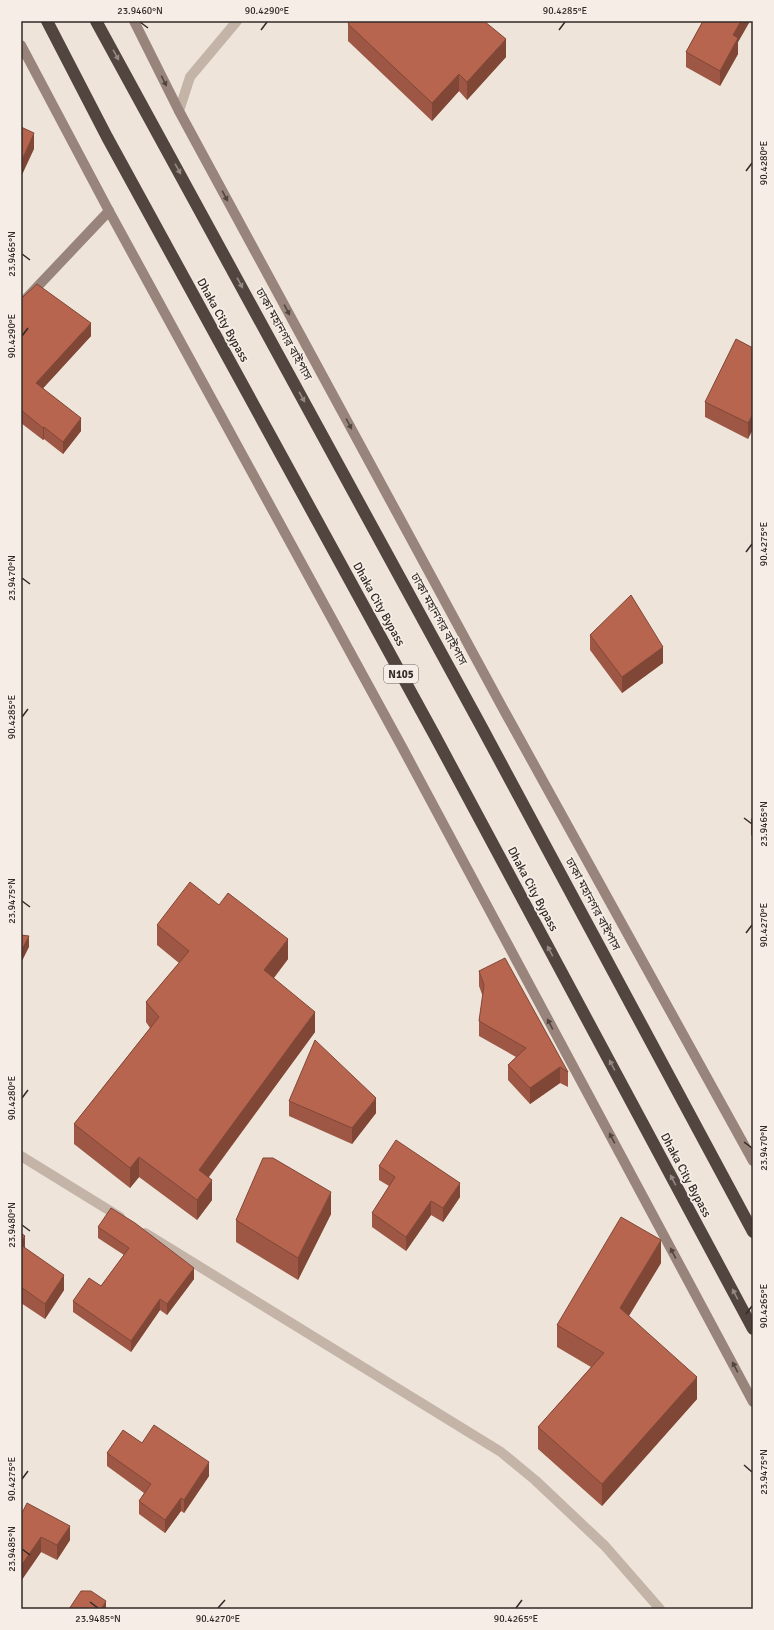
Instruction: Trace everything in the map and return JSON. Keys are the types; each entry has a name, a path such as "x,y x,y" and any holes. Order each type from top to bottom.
{"highway":[{"name":"Dhaka City Bypass","path":"47,21 107,137 435,736 753,1329"},
{"name":"ঢাকা মহানগর বাইপাস","path":"96,21 468,702 753,1232"}],"main road":[{"path":"134,21 179,111 506,714 753,1161"},
{"path":"21,45 109,211 406,754 753,1402"},
{"path":"21,304 109,211"}],"street":[{"path":"179,111 190,77 237,21"},
{"path":"21,1156 500,1452 535,1480 605,1546 660,1609"}],"building":[{"path":"350,21 484,21 506,39 467,82 459,74 432,103 348,24"},
{"path":"703,21 741,21 733,35 738,38 720,71 686,52"},
{"path":"21,127 34,133 21,162"},
{"path":"37,284 91,323 36,383 81,418 63,442 21,410 21,297 23,297"},
{"path":"736,339 753,348 753,414 748,423 705,402"},
{"path":"631,595 663,647 622,677 590,635"},
{"path":"190,882 219,905 228,893 288,939 264,970 315,1012 199,1170 212,1180 197,1200 139,1157 130,1168 74,1124 159,1017 146,1002 189,951 157,925"},
{"path":"21,935 29,936 21,951"},
{"path":"505,958 568,1072 560,1067 530,1088 508,1065 526,1048 479,1021 484,985 479,971"},
{"path":"315,1040 376,1098 352,1128 289,1101"},
{"path":"396,1140 460,1183 443,1208 431,1201 406,1237 372,1213 395,1177 379,1166"},
{"path":"263,1158 273,1158 331,1192 298,1258 236,1220"},
{"path":"111,1208 135,1223 194,1268 167,1304 160,1299 131,1341 73,1301 89,1278 101,1286 129,1248 98,1227"},
{"path":"621,1217 661,1240 620,1308 697,1377 602,1484 538,1427 604,1353 557,1325"},
{"path":"21,1233 25,1236 21,1241"},
{"path":"21,1245 64,1275 45,1304 21,1287"},
{"path":"154,1425 209,1462 184,1500 181,1498 165,1520 139,1501 151,1484 107,1453 123,1430 142,1443"},
{"path":"27,1503 70,1526 57,1545 41,1537 21,1566 21,1515"},
{"path":"81,1591 91,1591 106,1601 101,1609 69,1609"}]}
